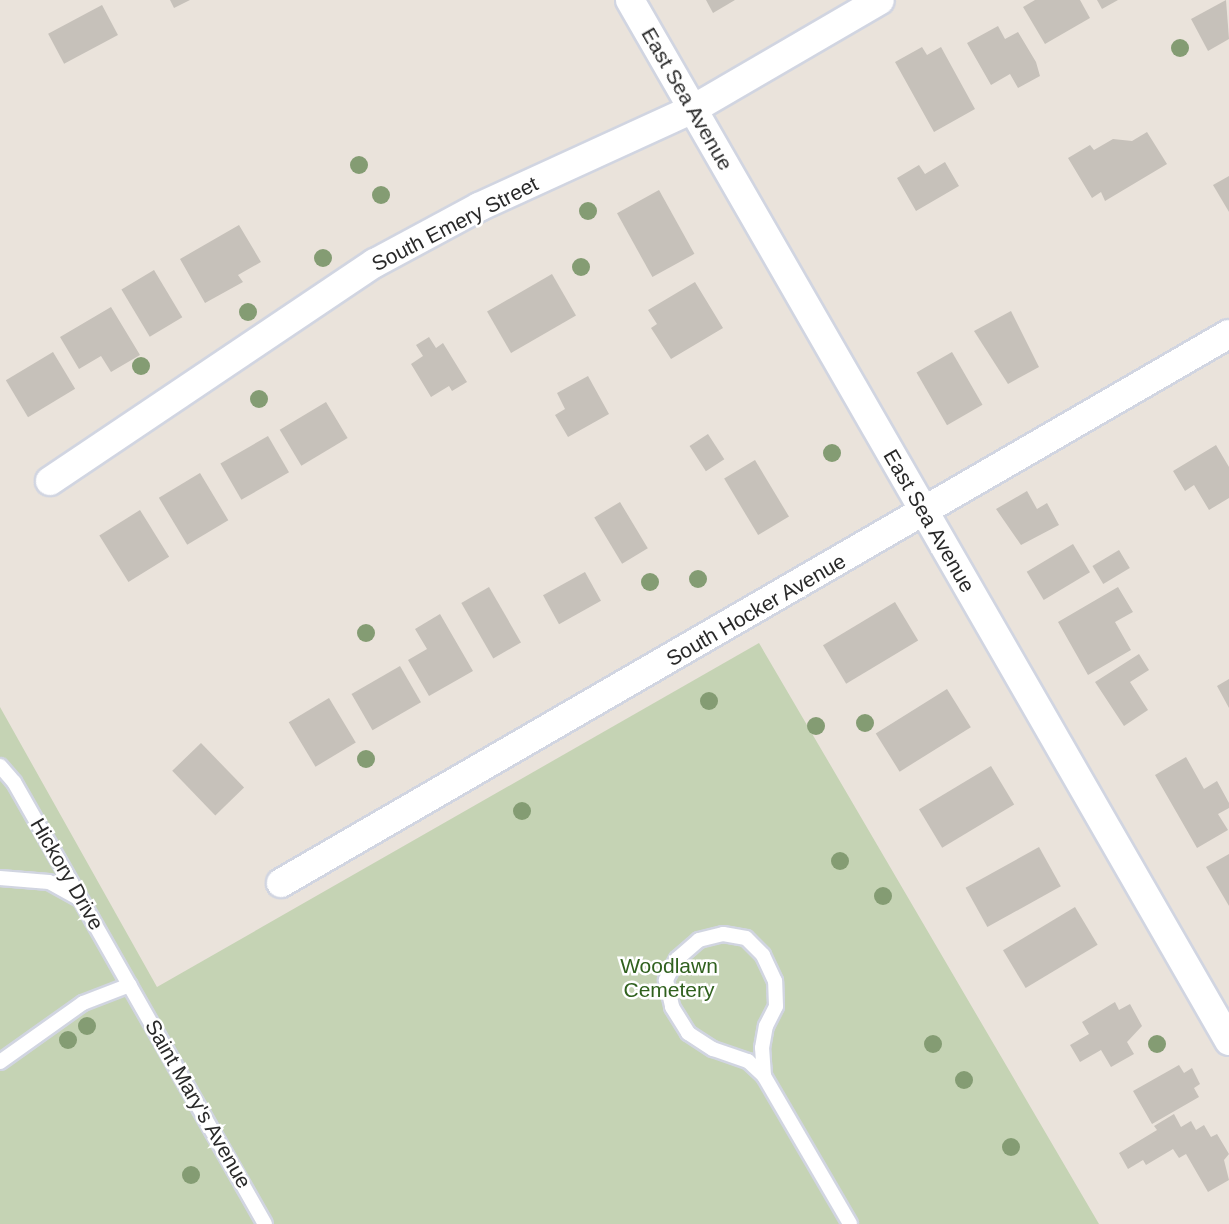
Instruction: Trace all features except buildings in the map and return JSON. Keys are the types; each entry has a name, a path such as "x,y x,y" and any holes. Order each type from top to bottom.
{"street":[{"name":"East Sea Avenue","path":"630,0 1227,1033"},
{"name":"South Emery Street","path":"50,481 375,263 479,207 693,110 880,0"},
{"name":"South Hocker Avenue","path":"281,882 925,513 1229,334"}],"lane":[{"name":"Hickory Drive","path":"0,766 14,782 130,985"},
{"path":"0,878 49,882 81,899"},
{"path":"764,1076 762,1048 766,1026 776,1006 776,981 763,955 746,938 723,934 699,940 677,959 666,981 672,1007 688,1034 713,1049 748,1061 764,1076 849,1224"},
{"path":"0,1062 83,1003 130,985"},
{"name":"Saint Mary's Avenue","path":"130,985 265,1224"}],"green space":[{"name":"Woodlawn Cemetery","path":"759,643 1099,1224 0,1224 0,707 157,987"}]}
